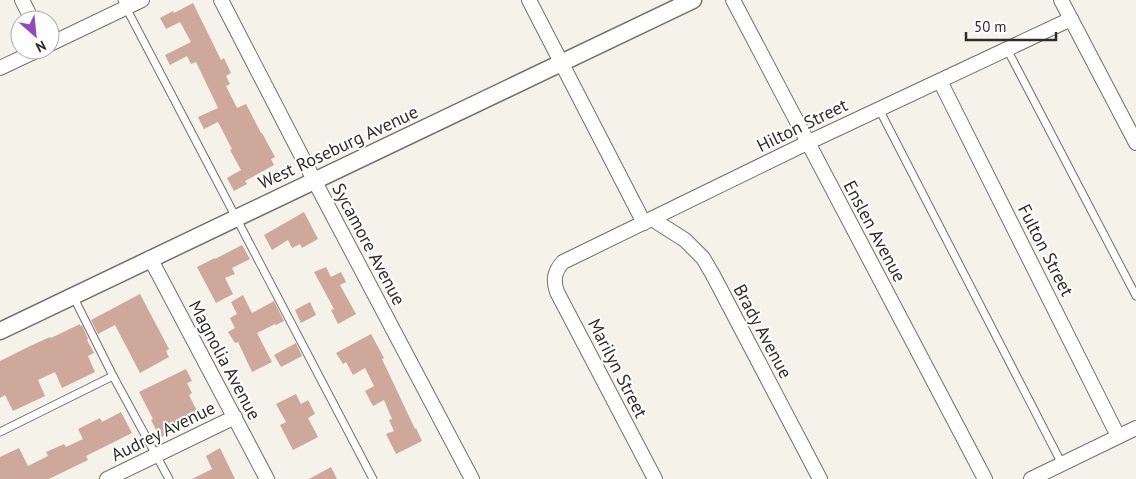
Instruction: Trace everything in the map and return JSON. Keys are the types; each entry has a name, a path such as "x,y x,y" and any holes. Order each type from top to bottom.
{"street":[{"path":"60,39 124,4 142,0"},
{"name":"Sycamore Avenue","path":"221,0 472,479"},
{"name":"Brady Avenue","path":"529,0 561,63 648,221 685,240 703,258 820,479"},
{"name":"West Roseburg Avenue","path":"0,331 693,0"},
{"name":"Enslen Avenue","path":"733,0 985,479"},
{"path":"1061,0 1136,143"},
{"name":"Hilton Street","path":"556,273 558,267 568,259 1071,18"},
{"path":"0,68 17,60"},
{"name":"Fulton Street","path":"940,81 1118,436"},
{"name":"Magnolia Avenue","path":"150,258 268,479"},
{"name":"Marilyn Street","path":"556,273 554,280 558,292 655,479"},
{"name":"Audrey Avenue","path":"107,479 235,418"},
{"path":"1031,479 1136,428"}],"lane":[{"path":"124,4 373,479"},
{"path":"1007,49 1136,296"},
{"path":"879,110 1062,464"},
{"path":"72,296 169,479"},
{"path":"0,432 113,376"}],"building":[{"path":"193,3 221,60 224,58 231,73 226,76 230,84 226,86 237,108 246,104 275,157 271,159 274,165 245,181 247,184 234,191 227,178 241,170 230,150 232,149 218,122 204,129 198,117 218,108 196,62 191,64 187,56 170,65 165,55 191,42 180,22 166,29 160,18"},
{"path":"304,212 318,239 302,248 300,244 292,248 288,240 272,250 264,235"},
{"path":"242,245 250,259 232,268 235,274 225,278 233,294 216,303 197,267"},
{"path":"326,267 331,277 341,272 346,282 340,285 356,314 338,324 331,310 334,309 314,272"},
{"path":"140,294 169,349 166,351 169,357 140,373 115,325 98,334 91,320"},
{"path":"243,295 252,313 274,301 284,321 257,333 272,362 252,372 238,342 235,343 228,332 235,328 230,318 237,314 231,302"},
{"path":"310,302 316,315 301,323 295,310"},
{"path":"80,324 94,353 88,356 95,372 62,388 55,372 38,380 45,396 13,411 5,395 0,398 0,361"},
{"path":"371,334 422,441 396,454 386,434 394,431 389,420 392,419 384,400 373,406 365,391 374,386 365,368 353,375 346,362 343,364 336,353"},
{"path":"296,343 302,356 281,367 274,355"},
{"path":"186,369 192,381 187,383 192,393 189,395 200,417 160,438 151,420 153,419 139,392"},
{"path":"296,394 301,404 308,400 315,414 308,418 318,437 293,450 280,425 286,422 276,404"},
{"path":"121,412 132,433 86,456 88,460 49,479 0,479 0,457 19,448 28,466 48,456 46,452 64,444 66,447 83,439 78,429 100,418 102,422"},
{"path":"220,448 235,479 192,479 212,469 206,456"},
{"path":"331,467 337,479 309,479"}]}
